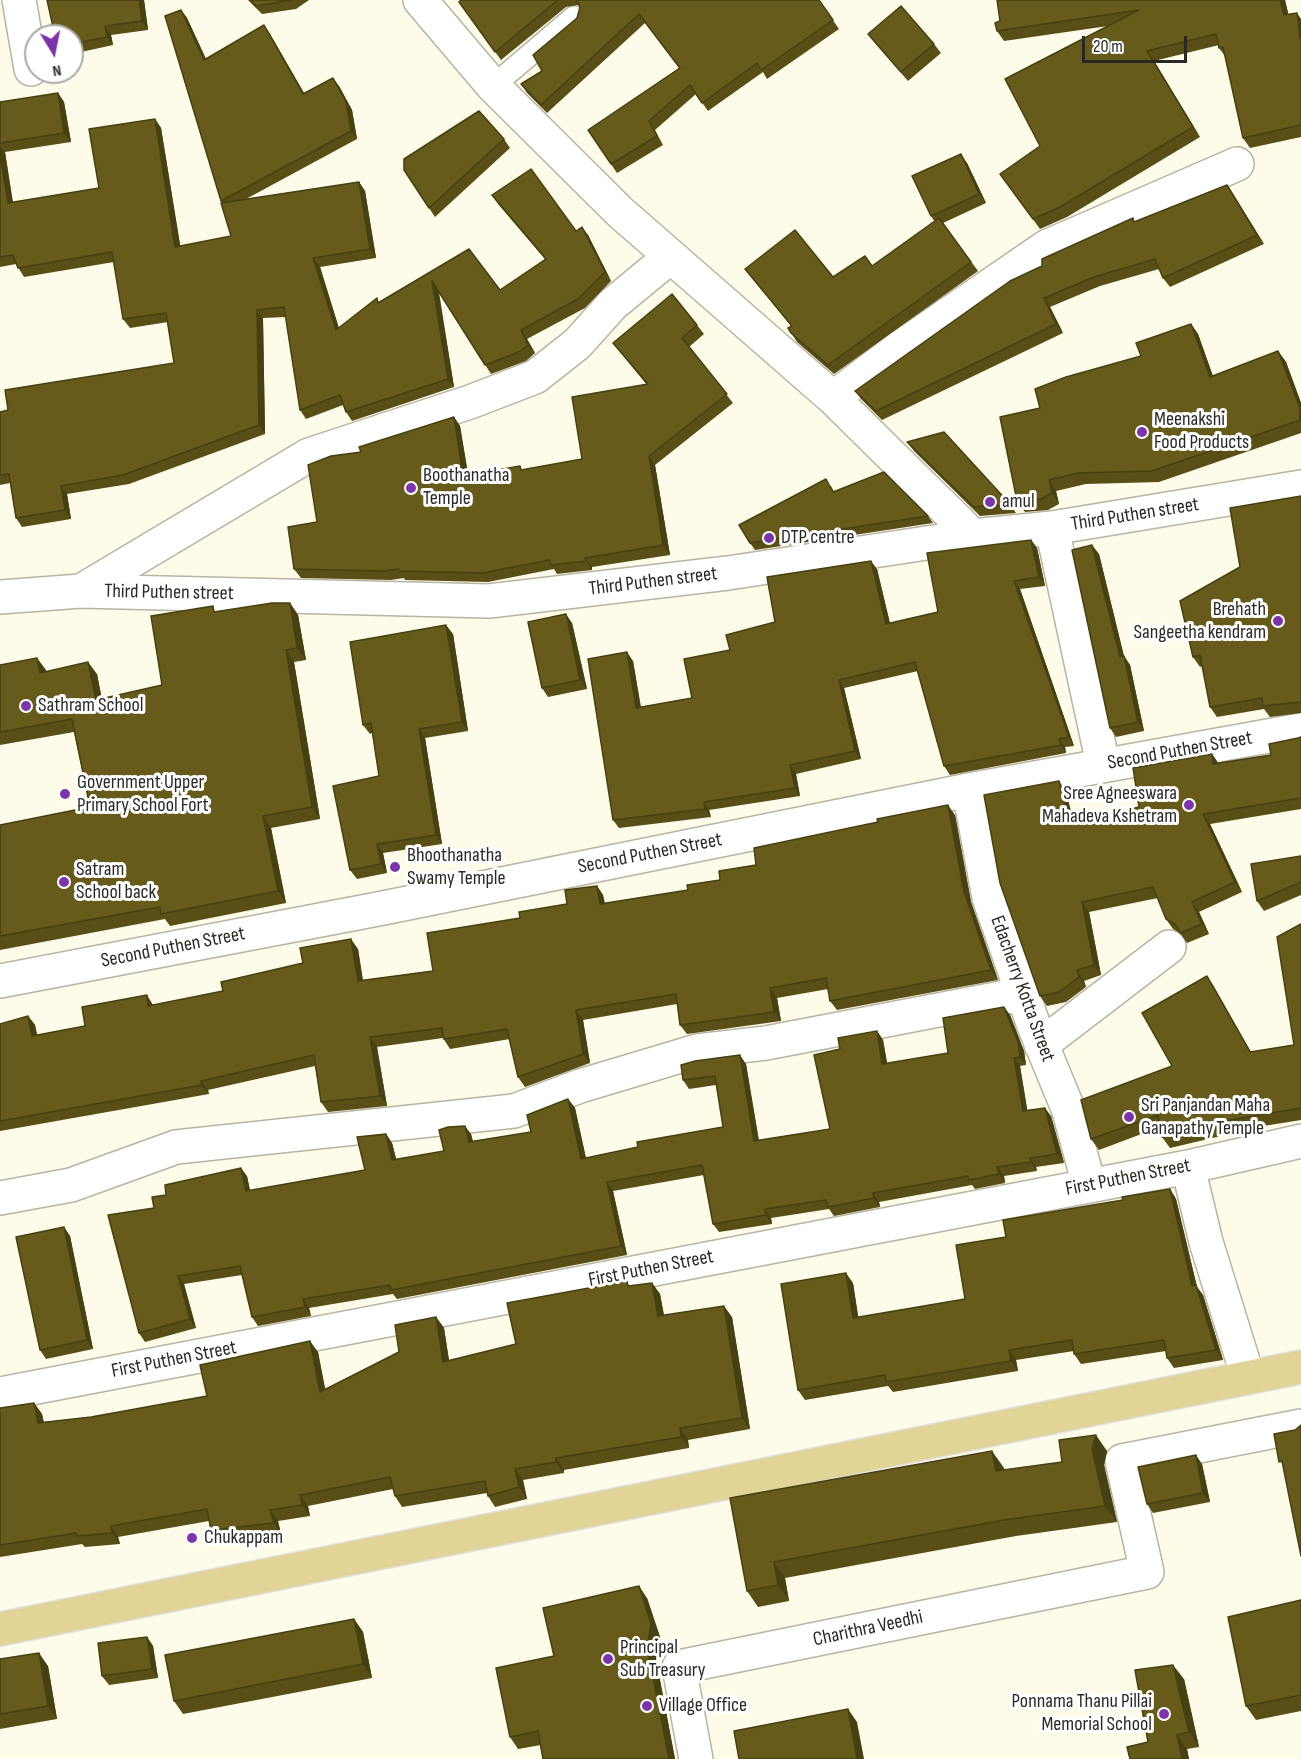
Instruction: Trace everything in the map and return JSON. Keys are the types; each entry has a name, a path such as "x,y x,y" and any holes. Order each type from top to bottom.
{"main road":[{"path":"0,1629 1301,1367"}],"street":[{"path":"19,0 24,27"},
{"path":"420,0 493,86 620,212 832,398 973,536"},
{"path":"832,398 902,346 1046,247 1237,164"},
{"path":"81,591 309,455 470,402 535,377 578,344 613,304 670,257"},
{"name":"Third Puthen street","path":"0,597 81,591 489,601 728,573 973,536 1052,528 1301,487"},
{"path":"1052,528 1103,764"},
{"path":"969,789 1301,729"},
{"name":"Second Puthen Street","path":"0,981 378,909 969,789 1301,729"},
{"name":"Edacherry Kotta Street","path":"969,789 989,897 1041,1045 1069,1111 1089,1185"},
{"path":"1041,1045 1169,947"},
{"path":"0,1198 71,1185 176,1147 514,1111 580,1086 697,1051 766,1042 1022,994"},
{"name":"First Puthen Street","path":"0,1394 1188,1167 1301,1141"},
{"path":"1188,1167 1206,1242 1248,1377"},
{"name":"Charithra Veedhi","path":"696,1759 679,1667 1147,1572 1122,1461 1301,1426"}],"lane":[{"path":"493,86 574,17"}],"building":[{"path":"47,0 139,0 142,21 105,26 107,37 84,42 84,24 52,24"},
{"path":"250,0 291,0 256,6"},
{"path":"461,0 558,0 495,52 459,2"},
{"path":"577,0 819,0 833,20 761,70 757,63 702,103 690,85 649,121 657,136 611,164 588,130 680,68 639,14 541,105 521,84 542,71 533,55 577,18 580,7"},
{"path":"997,0 1280,0 1284,15 1297,13 1301,38 1301,125 1243,138 1223,47 1219,48 1216,34 1147,51 1193,127 1060,207 1033,219 1000,174 1040,146 1005,79 1139,10 997,31 995,23 1000,21"},
{"path":"901,6 934,44 901,72 868,34"},
{"path":"181,10 204,60 264,25 303,94 333,78 346,102 351,131 221,201 165,16"},
{"path":"58,93 64,133 0,143 0,102"},
{"path":"479,111 504,139 429,208 404,170 404,159"},
{"path":"155,119 175,247 231,236 221,203 359,182 370,249 313,258 336,330 377,298 378,303 469,249 500,290 546,259 492,195 531,169 576,231 582,227 605,272 578,299 521,330 528,345 519,352 485,365 432,281 448,379 346,412 340,395 300,410 284,307 257,310 259,425 123,475 61,486 65,510 16,518 9,474 0,475 0,412 8,410 5,390 174,363 166,313 123,319 112,252 18,268 13,255 0,257 0,154 8,203 99,188 89,129"},
{"path":"961,154 979,194 931,216 912,176"},
{"path":"1227,185 1257,235 1163,278 1155,259 1094,277 1044,298 1056,324 876,411 855,391 1010,281 1042,266 1042,259 1133,218 1134,222"},
{"path":"939,218 971,262 828,365 791,333 788,328 792,326 745,269 795,230 833,277 865,256 872,266"},
{"path":"672,294 697,325 682,338 727,394 649,456 663,545 585,558 586,561 551,565 550,560 482,573 399,571 399,569 384,571 294,569 288,527 317,522 308,465 331,456 361,452 359,447 454,417 463,476 520,466 521,470 582,459 572,397 648,384 613,343"},
{"path":"1191,324 1210,377 1278,351 1300,408 1300,420 1152,471 1078,473 1049,480 1052,493 1041,499 1017,501 1000,417 1040,408 1035,389 1066,377 1141,356 1136,343"},
{"path":"944,432 1010,504 974,507 907,442"},
{"path":"884,472 928,516 750,543 739,525 826,479 833,492"},
{"path":"1301,496 1301,703 1263,706 1262,698 1210,707 1200,655 1193,657 1180,601 1240,567 1230,508"},
{"path":"1031,540 1039,577 1014,581 1069,737 1059,739 1061,745 944,766 915,662 839,680 855,751 790,765 795,788 704,802 705,809 613,820 588,659 627,652 636,708 692,698 684,659 730,650 726,635 775,622 767,577 871,561 886,624 938,612 927,553"},
{"path":"1092,545 1120,657 1124,656 1138,722 1110,728 1072,550"},
{"path":"272,603 290,603 297,648 286,650 312,807 263,816 278,891 161,914 160,907 0,936 0,825 90,807 72,719 0,732 0,665 37,658 40,673 88,662 96,700 162,685 151,616 213,606 214,612"},
{"path":"566,614 580,680 542,688 528,622"},
{"path":"446,625 462,722 419,729 436,835 377,844 381,864 350,870 333,786 379,776 371,723 363,725 350,642"},
{"path":"1301,737 1301,798 1203,814 1235,882 1192,902 1202,924 1180,933 1176,925 1166,919 1153,887 1082,902 1094,965 1077,970 1079,977 1059,992 1040,996 1000,883 984,795 1059,781 1070,825 1139,807 1133,768 1212,754 1213,764 1271,755 1269,744"},
{"path":"948,805 964,892 991,970 830,1001 826,978 770,988 774,1012 680,1025 676,994 576,1010 583,1054 518,1077 507,1029 444,1039 442,1028 370,1037 380,1096 321,1102 314,1055 201,1081 202,1085 0,1121 0,1024 28,1016 32,1036 85,1026 82,1007 147,995 148,1006 223,991 221,982 303,963 300,948 351,939 358,981 433,971 427,933 520,918 519,912 567,904 565,890 597,886 600,904 688,890 687,885 720,880 719,871 756,865 754,848"},
{"path":"1301,856 1301,882 1257,901 1251,864"},
{"path":"1301,924 1301,1108 1212,1123 1213,1126 1162,1137 1158,1115 1091,1139 1081,1100 1172,1066 1142,1013 1207,976 1250,1052 1294,1045 1277,937"},
{"path":"1004,1007 1018,1042 1020,1057 1014,1058 1023,1111 1045,1108 1057,1154 1030,1158 1031,1162 997,1167 999,1174 969,1180 968,1176 873,1193 874,1198 828,1207 826,1200 765,1209 766,1215 713,1224 702,1165 607,1182 621,1246 391,1290 390,1285 303,1299 305,1307 252,1317 240,1266 178,1276 190,1319 139,1333 108,1215 154,1208 152,1197 166,1195 165,1185 241,1168 246,1191 365,1170 357,1137 386,1134 392,1160 444,1151 439,1130 465,1126 469,1142 531,1132 527,1115 568,1099 581,1159 638,1147 637,1142 723,1127 715,1076 683,1080 681,1065 740,1055 754,1141 830,1129 814,1055 840,1049 838,1038 877,1031 882,1064 948,1053 943,1018"},
{"path":"1170,1189 1192,1286 1196,1285 1216,1350 1167,1358 1164,1340 1074,1354 1072,1340 1009,1350 1011,1361 886,1382 885,1375 798,1390 781,1284 846,1273 853,1318 965,1299 956,1245 1006,1237 1003,1220 1123,1200 1122,1197"},
{"path":"64,1227 87,1340 40,1350 16,1237"},
{"path":"627,1281 628,1286 652,1283 658,1316 724,1306 742,1418 680,1428 681,1437 556,1458 556,1462 515,1469 519,1487 488,1496 485,1481 395,1496 390,1477 300,1495 302,1505 270,1510 274,1523 211,1530 207,1509 111,1526 112,1533 77,1536 76,1533 0,1545 0,1408 34,1403 38,1423 91,1417 207,1396 200,1365 310,1341 320,1392 399,1352 395,1325 436,1317 443,1362 516,1344 507,1303"},
{"path":"1301,1425 1301,1556 1282,1461 1279,1462 1274,1434 1295,1430"},
{"path":"1096,1435 1092,1449 1105,1506 1004,1520 774,1562 778,1585 747,1591 730,1498 992,1451 996,1471 1062,1462 1059,1440"},
{"path":"1196,1455 1203,1493 1147,1504 1138,1467"},
{"path":"639,1586 651,1624 647,1647 669,1759 543,1759 538,1731 510,1737 496,1668 554,1656 543,1608"},
{"path":"1301,1600 1301,1695 1246,1706 1228,1617"},
{"path":"354,1619 363,1664 174,1701 165,1655"},
{"path":"147,1637 152,1669 102,1676 98,1643"},
{"path":"39,1653 48,1706 0,1714 0,1659"},
{"path":"1173,1665 1189,1732 1177,1735 1182,1759 1130,1759 1127,1747 1148,1742 1135,1670"},
{"path":"848,1709 857,1759 739,1759 734,1731"}],"place":[{"name":"Meenakshi Food Products","path":"1142,432"},
{"name":"Boothanatha Temple","path":"411,488"},
{"name":"amul","path":"990,502"},
{"name":"DTP centre","path":"769,538"},
{"name":"Brehath Sangeetha kendram","path":"1278,621"},
{"name":"Sathram School","path":"26,706"},
{"name":"Government Upper Primary School Fort","path":"65,794"},
{"name":"Sree Agneeswara Mahadeva Kshetram","path":"1189,805"},
{"name":"Bhoothanatha Swamy Temple","path":"395,867"},
{"name":"Satram School back","path":"64,882"},
{"name":"Sri Panjandan Maha Ganapathy Temple","path":"1129,1117"},
{"name":"Chukappam","path":"192,1538"},
{"name":"Principal Sub Treasury","path":"608,1659"},
{"name":"Village Office","path":"647,1706"},
{"name":"Ponnama Thanu Pillai Memorial School","path":"1164,1714"}]}
